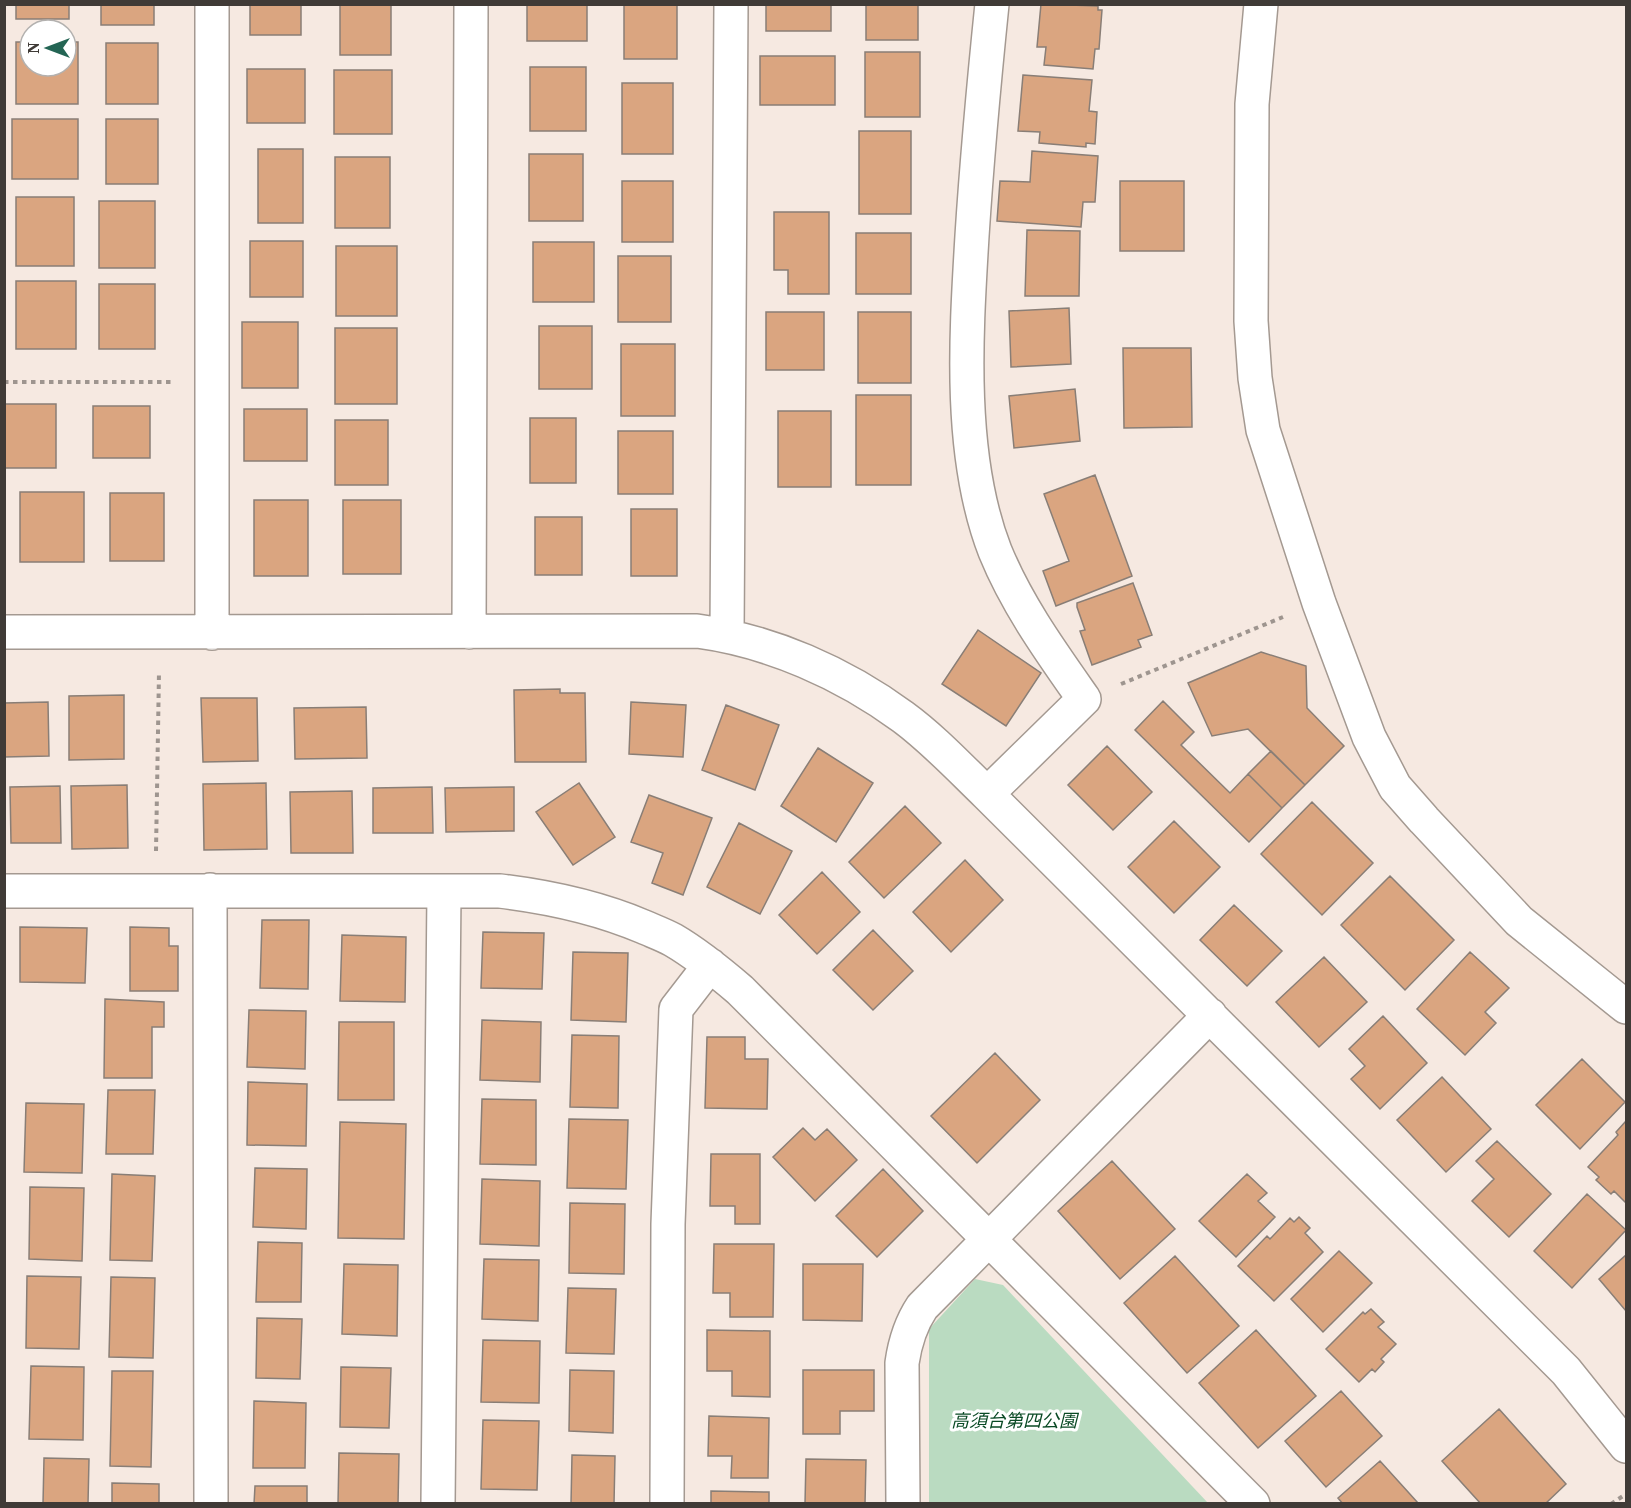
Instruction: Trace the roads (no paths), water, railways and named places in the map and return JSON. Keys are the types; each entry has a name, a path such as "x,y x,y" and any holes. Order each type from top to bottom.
{"street":[{"path":"212,4 212,633"},
{"path":"469,632 471,4"},
{"path":"727,635 732,4"},
{"path":"987,794 1084,699 1039,635 1000,561 981,504 972,451 967,397 969,292 979,132 992,4"},
{"path":"1261,4 1252,104 1251,321 1255,378 1263,430 1319,603 1369,736 1395,787 1519,921 1626,1007"},
{"path":"4,632 697,632 727,635 817,666 864,691 904,717 987,794 1566,1371 1626,1446"},
{"path":"210,890 210,1503"},
{"path":"4,891 500,891 543,896 585,905 672,939 710,965 740,990 1252,1503"},
{"path":"438,1503 444,892"},
{"path":"667,1503 668,1224 676,1009 710,965"},
{"path":"903,1503 902,1362 905,1342 912,1323 922,1308 1210,1015"}],"park label":[{"name":"高須台第四公園","path":"1014,1420"}]}
